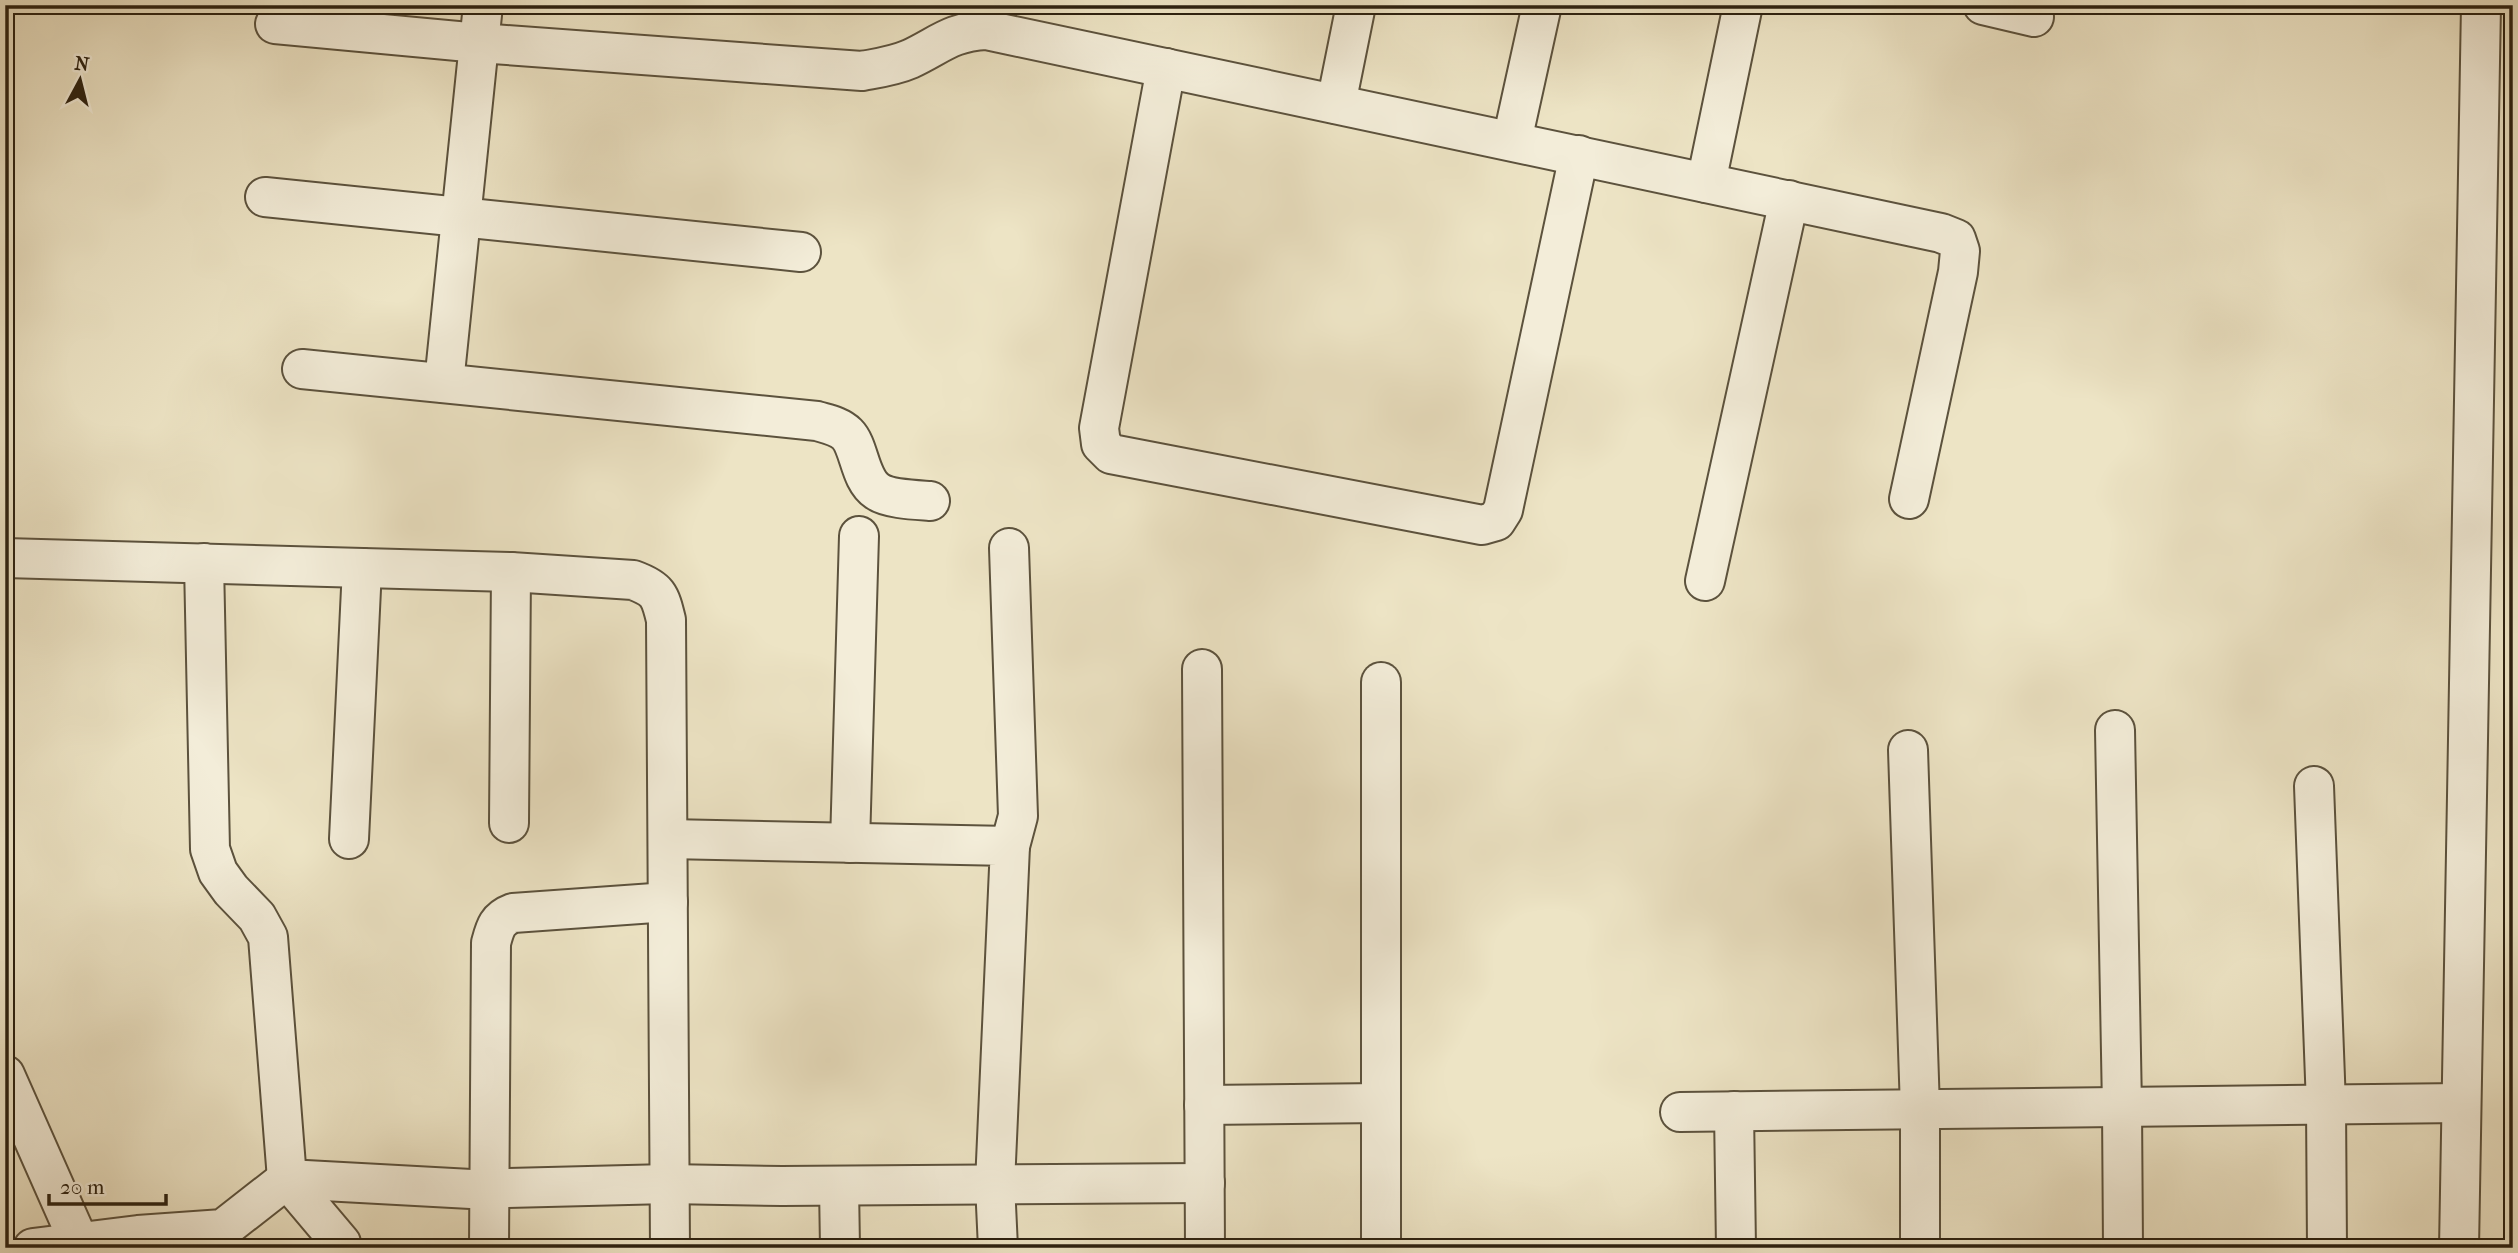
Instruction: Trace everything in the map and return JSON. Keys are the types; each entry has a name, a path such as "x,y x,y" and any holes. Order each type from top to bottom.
{"street":[{"path":"444,383 483,5"},
{"path":"1336,104 1356,5"},
{"path":"1512,141 1542,5"},
{"path":"1706,183 1743,5"},
{"path":"1983,5 2034,17"},
{"path":"2459,1248 2481,5"},
{"path":"275,24 479,43 862,71 887,67 910,59 965,31 986,30 1941,233 1956,240 1960,251 1958,272 1909,499"},
{"path":"1166,68 1099,428 1101,444 1111,454 1482,524 1496,521 1503,510 1579,155"},
{"path":"265,197 801,252"},
{"path":"1704,581 1788,200"},
{"path":"302,369 817,421 833,425 848,434 866,478 877,491 900,498 930,501"},
{"path":"850,843 859,536"},
{"path":"998,1248 995,1184 1010,846 1018,816 1009,548"},
{"path":"5,558 511,572 633,580 651,587 661,602 666,620 670,1248"},
{"path":"204,564 210,849 218,872 257,917 268,937 287,1178 341,1243 336,1248"},
{"path":"349,839 362,568"},
{"path":"509,823 511,572"},
{"path":"1202,669 1205,1248"},
{"path":"1381,682 1381,1248"},
{"path":"2115,730 2123,1248"},
{"path":"1908,750 1920,1110 1920,1248"},
{"path":"2314,786 2326,1105 2327,1248"},
{"path":"668,839 1010,846"},
{"path":"489,1248 491,943 495,925 504,916 513,913 668,902"},
{"path":"5,1075 79,1242"},
{"path":"1204,1105 1381,1103"},
{"path":"1680,1112 2461,1103"},
{"path":"1734,1111 1736,1248"},
{"path":"287,1178 488,1189 668,1184 839,1186 1205,1183"},
{"path":"33,1248 79,1242 230,1239 287,1178"},
{"path":"839,1186 840,1248"}]}
